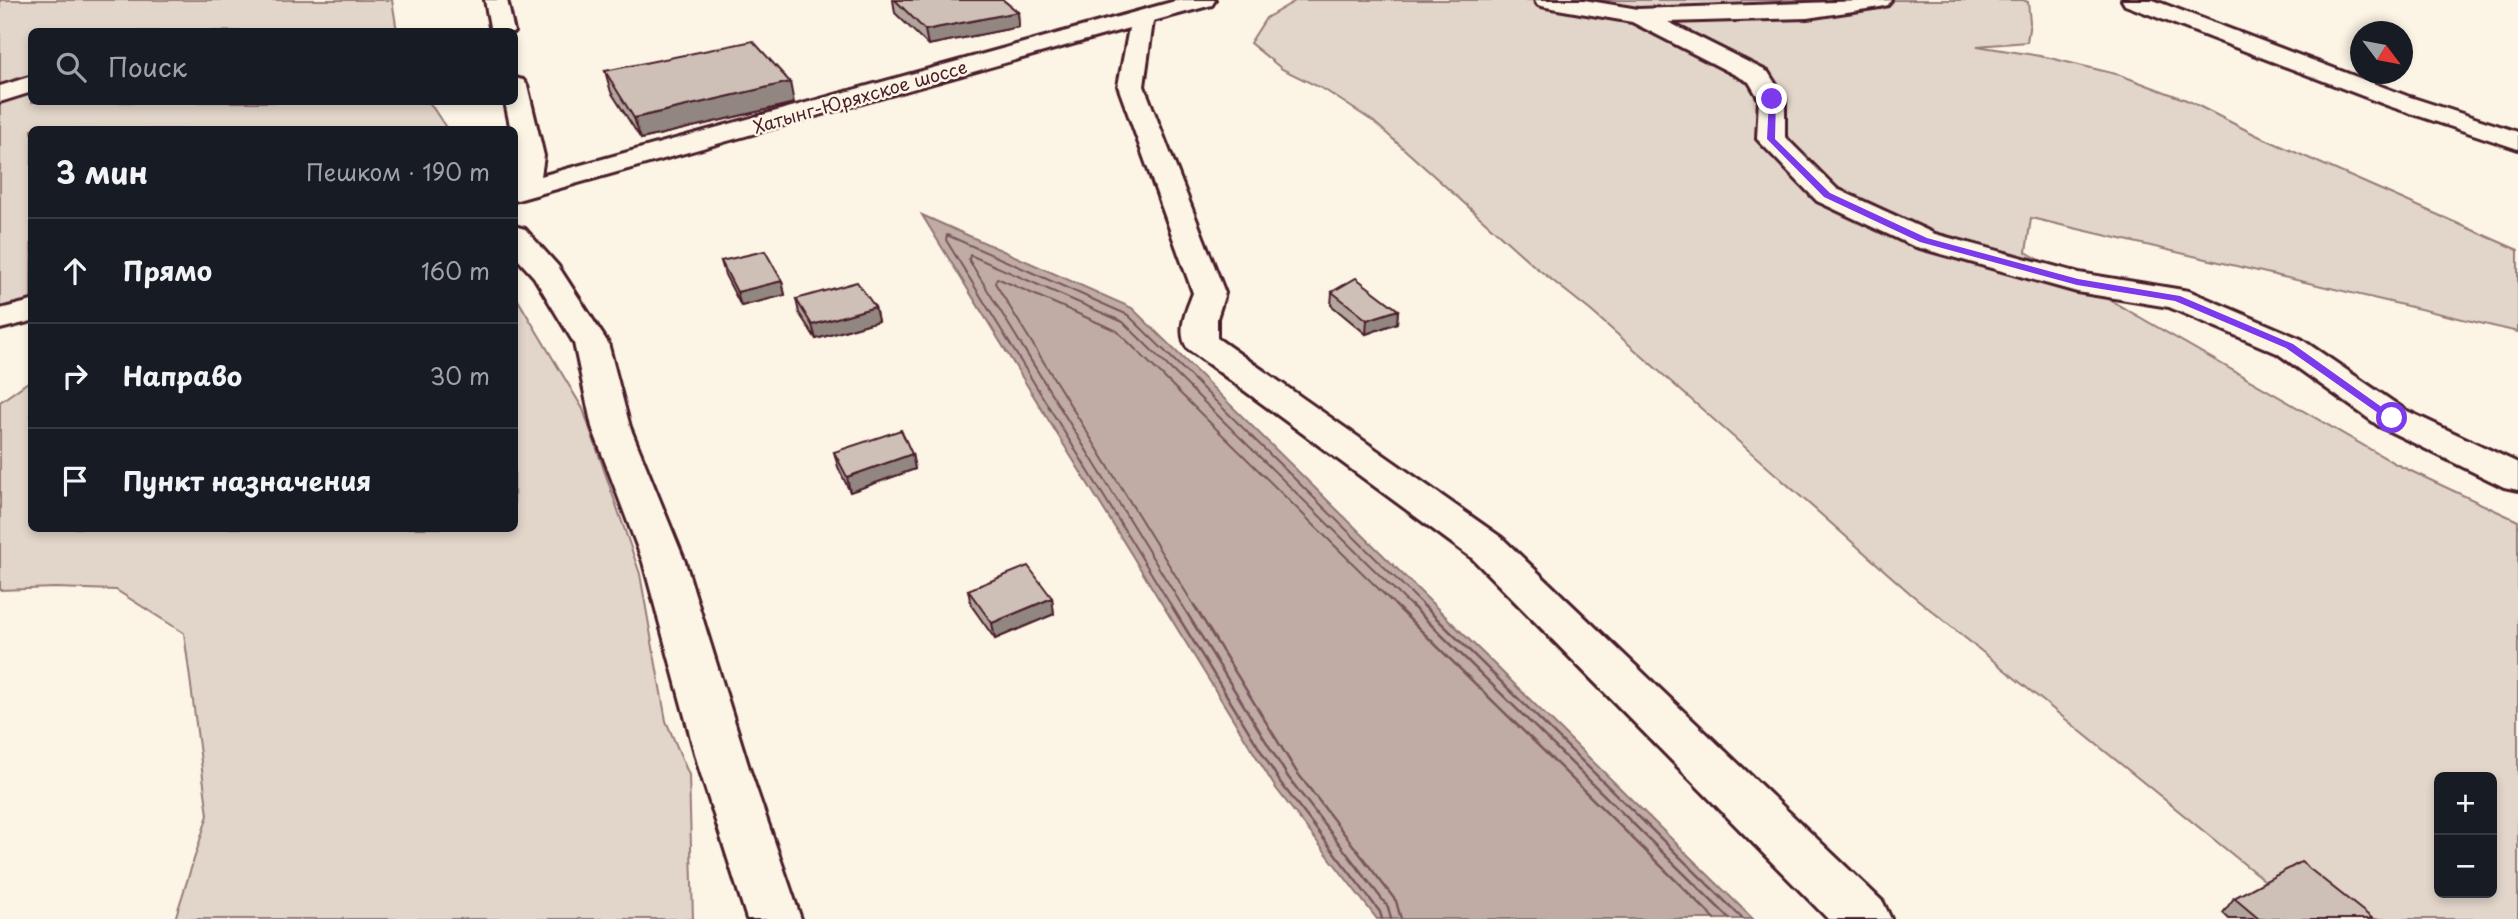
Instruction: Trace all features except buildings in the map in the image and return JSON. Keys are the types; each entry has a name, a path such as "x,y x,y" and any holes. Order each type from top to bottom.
{"street":[{"path":"496,0 502,28"},
{"path":"1546,0 1638,16 1807,11 1880,0"},
{"path":"2133,0 2398,101 2518,141"},
{"name":"Хатынг-Юряхское шоссе","path":"518,190 1199,1"},
{"path":"1638,16 1759,77 1772,99 1771,139 1827,195 1924,240 2077,282 2177,299 2289,346 2392,418 2518,478"},
{"path":"1142,18 1131,86 1209,293 1200,318 1200,342 1487,548 1864,919"},
{"path":"0,94 28,84"},
{"path":"518,103 530,156 528,174 518,186"},
{"path":"518,240 547,273 591,343 611,427 664,562 724,768 774,919"},
{"path":"0,319 28,313"}],"shaded area":[{"path":"0,0 392,0 397,28 28,28 28,105 431,105 445,126 28,126 28,303 0,309"},
{"path":"1297,0 2023,0 2028,2 2030,22 2027,42 1977,46 2046,57 2120,75 2189,101 2256,135 2518,250 2518,332 2031,218 2026,252 2396,464 2518,521 2518,919 2312,919 1911,594 1591,311 1533,265 1374,122 1325,90 1282,69 1250,43 1266,18"},
{"path":"518,300 583,409 640,574 666,721 689,775 693,919 175,919 208,815 184,633 116,590 0,590 0,402 28,382 28,532 518,532"}],"water":[{"path":"922,215 1132,308 1753,919 1377,919 1275,787"}],"route":[{"path":"1772,99 1771,139 1827,195 1924,240 2077,282 2177,299 2289,346 2392,418"}]}
